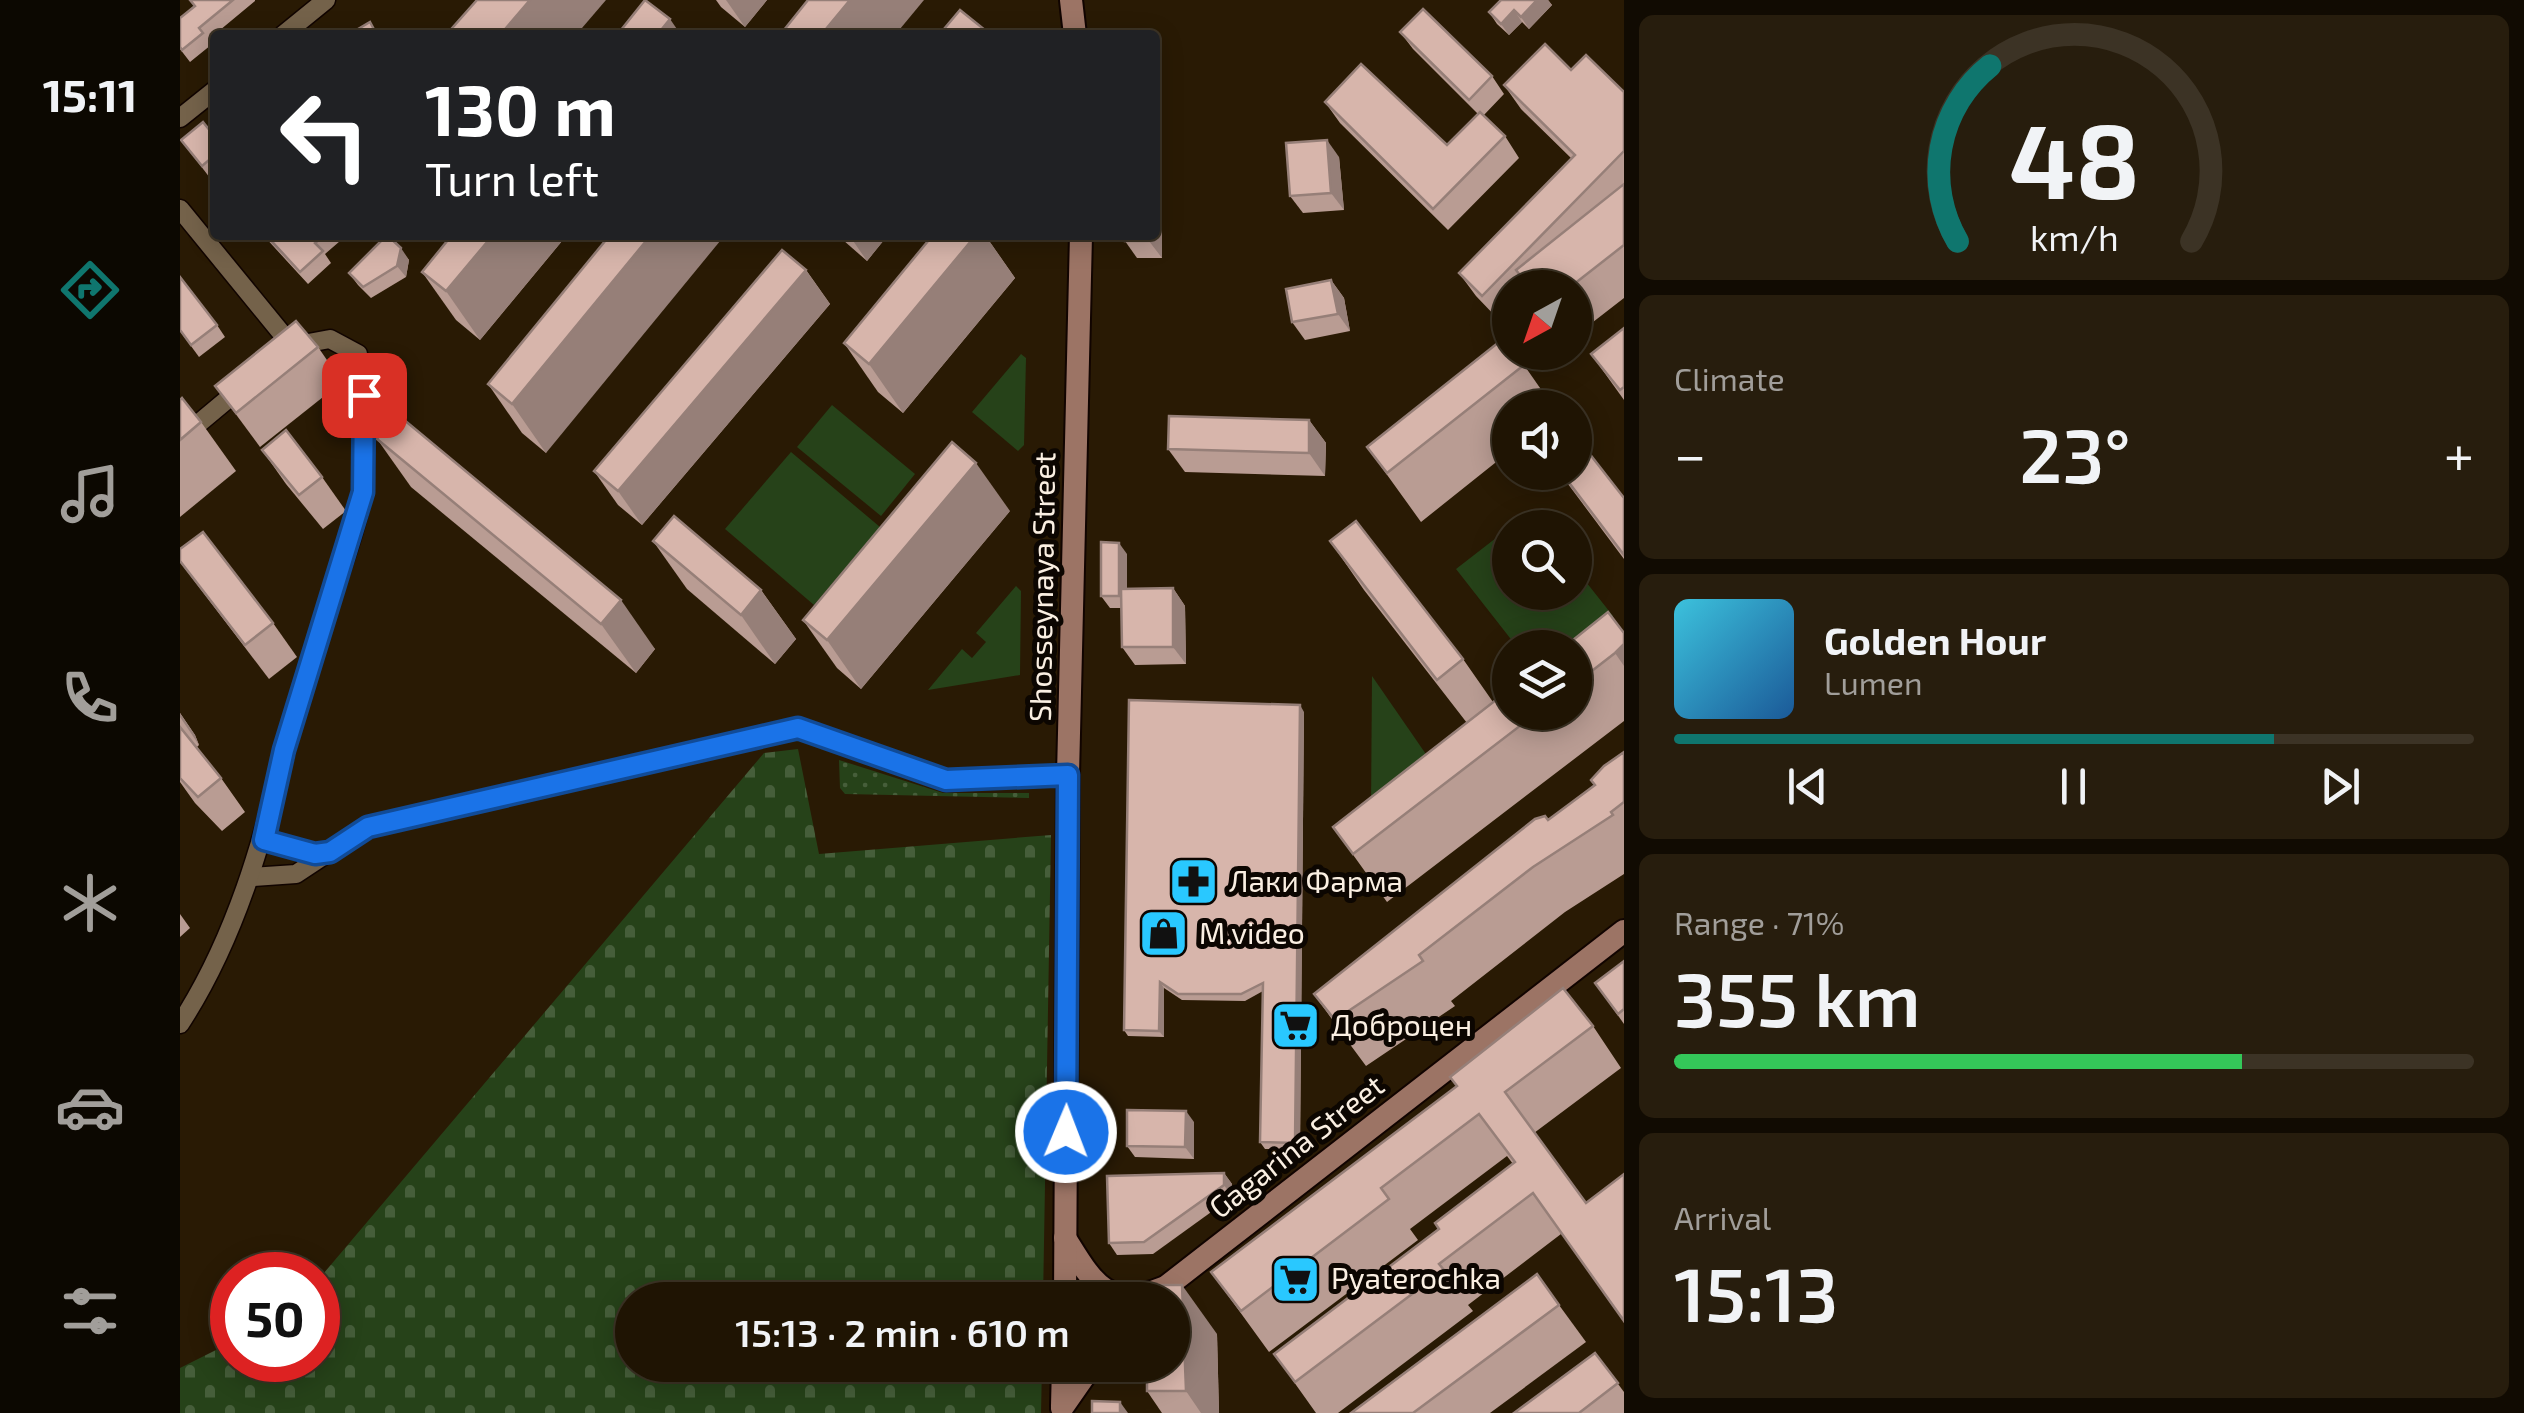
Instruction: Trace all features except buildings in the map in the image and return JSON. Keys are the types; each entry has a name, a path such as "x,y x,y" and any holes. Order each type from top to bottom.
{"main road":[{"path":"1071,0 1074,30"},
{"name":"Shosseynaya Street","path":"1064,1282 1068,775 1081,240"},
{"name":"Gagarina Street","path":"1178,1282 1624,931"},
{"path":"1065,1238 1093,1282"},
{"path":"1062,1410 1063,1382"},
{"path":"1062,1410 1081,1382"}],"street":[{"path":"289,30 326,0"},
{"path":"180,118 210,94"},
{"path":"180,209 285,352 330,339 358,354 364,395 363,492 284,750 264,840 213,967 180,1024"},
{"path":"180,439 250,381"},
{"path":"252,876 296,874 368,827 798,728 946,780 1068,775"},
{"path":"264,840 315,854 330,852"}],"green space":[{"path":"1021,354 1026,358 1024,445 1018,451 972,412"},
{"path":"832,405 915,474 881,516 797,447"},
{"path":"791,452 880,527 814,605 725,529"},
{"path":"1492,541 1492,610 1592,610 1592,589 1613,616 1592,632 1504,630 1456,569"},
{"path":"1016,586 1021,591 1020,675 928,690 962,649 972,658 986,642 976,633"},
{"path":"1372,676 1430,760 1371,808"},
{"path":"798,749 819,854 1051,835 1043,1282 615,1282 615,1382 1042,1382 1041,1413 180,1413 180,1368 210,1353 210,1382 340,1382 340,1254 764,753"},
{"path":"839,760 943,793 1029,793 1029,798 845,794 840,788"}],"place":[{"name":"Лаки Фарма","path":"1194,882"},
{"name":"M.video","path":"1164,934"},
{"name":"Доброцен","path":"1296,1026"},
{"name":"Pyaterochka","path":"1296,1279"}],"route":[{"path":"364,395 363,492 284,750 264,840 315,854 330,852 368,827 798,728 946,780 1068,775 1066,1132"}]}
